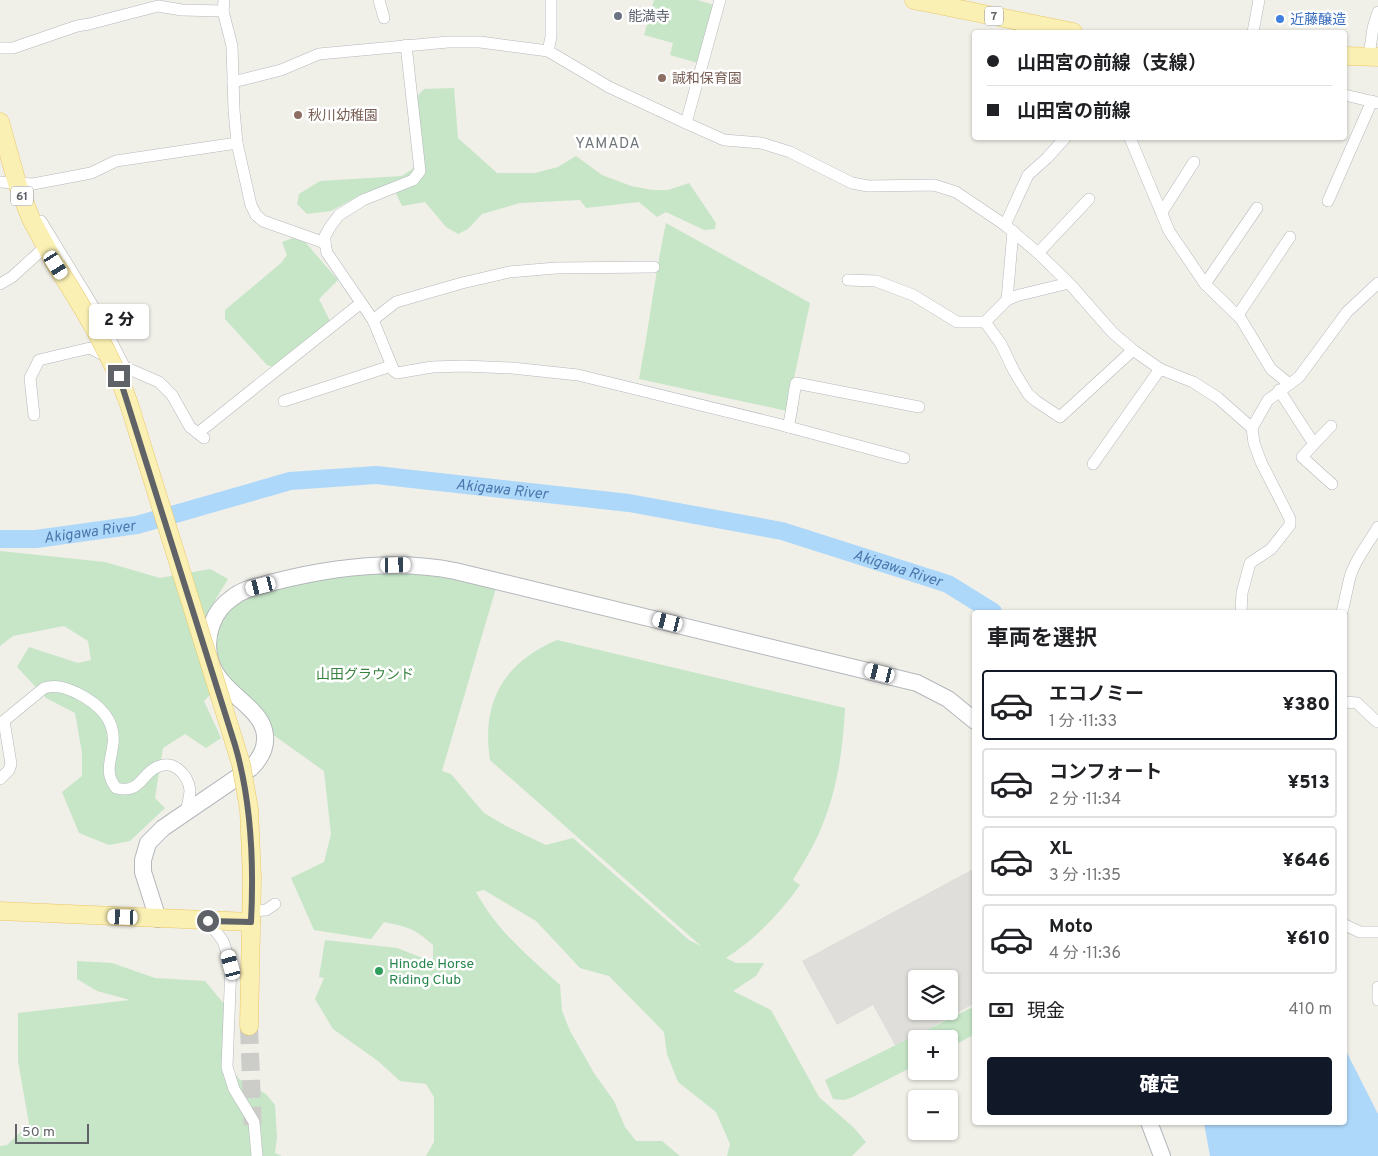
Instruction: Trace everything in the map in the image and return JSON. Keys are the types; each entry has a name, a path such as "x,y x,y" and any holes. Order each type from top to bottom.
{"main road":[{"name":"7","path":"914,0 973,6 1065,30"},
{"path":"1347,56 1373,57"},
{"name":"61","path":"0,122 9,183 106,349 129,404 241,764 249,809 252,878 249,1026"},
{"path":"0,911 208,921 251,917"}],"street":[{"path":"379,0 384,18"},
{"path":"548,51 551,38 551,0"},
{"path":"686,123 720,0"},
{"path":"1253,30 1258,0"},
{"path":"0,48 13,48 77,26 158,6 182,10 224,5 232,46 237,143 251,205 256,215 263,221 325,243"},
{"path":"1373,57 1373,28 1378,12"},
{"path":"233,82 281,70 319,54 406,46 480,42 548,51 609,87 724,140 761,143 790,152 852,183 868,186 934,185 946,188 966,198 1009,228 1038,253 1069,283 1113,333 1133,350 1160,368 1193,382 1218,398 1252,428"},
{"path":"406,46 420,171 413,180 362,200 339,215 325,236 327,253 374,320 391,366 397,373 432,367 464,366 520,368 578,375 904,458"},
{"path":"1328,201 1375,102 1347,95"},
{"path":"1007,300 1009,228 1028,175 1047,158 1062,140"},
{"path":"1131,140 1169,231 1205,284 1238,315 1283,387 1314,444"},
{"path":"9,183 33,184 91,173 116,161 237,143"},
{"path":"1162,212 1194,162"},
{"path":"1038,253 1089,199"},
{"path":"1205,284 1257,208"},
{"path":"31,219 40,219 58,247 94,306 123,364"},
{"path":"1238,315 1290,236"},
{"path":"0,284 12,277 45,247"},
{"path":"374,320 396,302 509,272 556,268 654,267"},
{"path":"848,280 876,281 913,296 957,322 985,322 1007,300 1069,283"},
{"path":"1241,610 1242,594 1250,563 1271,549 1290,525 1290,519 1260,462 1252,428 1263,406 1283,387 1299,377 1348,312 1378,283"},
{"path":"34,415 30,378 39,360 90,348 159,382 172,395 190,427 201,435 362,303"},
{"path":"985,322 1001,344 1028,394 1060,417 1133,350"},
{"path":"284,401 391,366"},
{"path":"1093,464 1160,368"},
{"path":"788,427 796,383 919,407"},
{"path":"1330,426 1302,457 1332,484"},
{"path":"1343,610 1354,566 1378,528"},
{"path":"158,918 143,872 144,855 148,843 155,835 251,768 259,759 265,745 264,732 259,720 218,678 209,657 208,643 210,630 219,611 231,598 251,588 341,569 407,565 429,566 918,683 948,699 972,718"},
{"path":"0,779 9,770 10,764 2,722 34,694 50,686 58,686 87,698 100,708 112,726 113,744 109,767 110,780 116,788 126,791 136,786 157,767 165,765 175,767 183,772 187,778 190,791 186,813"},
{"path":"1347,702 1357,703 1378,722"},
{"path":"251,917 274,904"},
{"path":"208,921 223,941 231,965 227,1067 234,1089 254,1122 257,1156"},
{"path":"1347,926 1360,932 1378,932"},
{"path":"1378,987 1378,1000"},
{"path":"1149,1125 1162,1156"}],"shaded area":[{"path":"972,870 972,1005 958,1012 958,970 908,970 908,1020 944,1020 927,1030 908,1030 908,1040 896,1047 873,1005 837,1025 802,961"}],"green space":[{"path":"654,0 697,0 714,5 698,63 670,55 673,43 644,35"},
{"path":"454,88 458,138 497,173 535,173 558,167 576,156 602,175 631,186 652,190 668,190 689,183 716,223 715,229 704,230 666,212 657,217 639,202 586,208 580,200 520,203 482,214 468,229 458,234 446,227 425,202 402,206 392,185 353,199 331,211 307,214 297,204 299,194 320,181 402,176 415,167 415,99 424,89"},
{"path":"666,223 810,303 787,411 639,379"},
{"path":"293,238 305,242 338,280 319,299 331,323 277,368 267,365 225,319 225,310 281,263 287,255 282,242"},
{"name":"山田グラウンド","path":"0,551 105,562 160,578 210,569 228,579 214,602 227,614 233,605 245,599 299,582 404,570 496,588 442,771 451,774 484,813 506,826 546,845 573,838 689,940 701,946 490,760 489,720 493,702 500,686 523,660 557,640 845,708 843,740 835,787 819,833 793,880 800,885 766,925 747,943 726,958 736,963 764,963 756,976 733,991 771,1010 819,1097 854,1128 866,1142 852,1156 727,1156 730,1144 716,1112 678,1082 667,1054 664,1032 609,976 580,968 536,921 484,890 476,892 493,919 536,964 560,985 562,1011 570,1031 594,1073 614,1101 625,1127 636,1141 662,1141 680,1156 426,1156 434,1142 434,1097 426,1084 400,1081 378,1061 333,1029 315,999 324,978 319,977 325,940 397,948 433,962 433,945 421,935 399,925 384,922 371,939 314,930 291,878 324,862 331,834 324,771 272,734 229,676 204,701 221,738 206,748 185,734 163,748 155,798 165,808 130,841 109,845 79,833 62,792 82,776 82,753 75,713 46,698 17,667 29,647 78,663 91,660 88,641 64,626 13,636 0,646"},
{"path":"77,961 112,963 155,978 205,981 225,1005 231,1068 239,1079 266,1094 275,1105 277,1137 275,1153 282,1156 0,1156 0,1146 7,1145 29,1124 18,1061 18,1013 130,1000 97,991 77,979"},
{"path":"972,1007 972,1036 958,1043 958,1030 926,1030 947,1020 958,1020 958,1014"},
{"path":"908,1039 908,1069 853,1097 844,1100 833,1099 825,1080"}],"water":[{"path":"1347,1053 1378,1114 1378,1156 1210,1156 1204,1125 1347,1125"}],"waterway":[{"name":"Akigawa River","path":"0,539 36,539 137,525 290,481 376,475 629,503 782,531 948,584 990,610"}],"tunnel":[{"path":"249,1026 253,1133"}],"place":[{"name":"能満寺","path":"618,16"},
{"name":"近藤醸造","path":"1280,19"},
{"name":"誠和保育園","path":"662,78"},
{"name":"秋川幼稚園","path":"298,115"},
{"name":"Hinode Horse Riding Club","path":"379,971"}],"district":[{"name":"YAMADA","path":"608,143"}],"route":[{"path":"119,376 241,764 249,809 252,878 251,922 208,921"}]}
